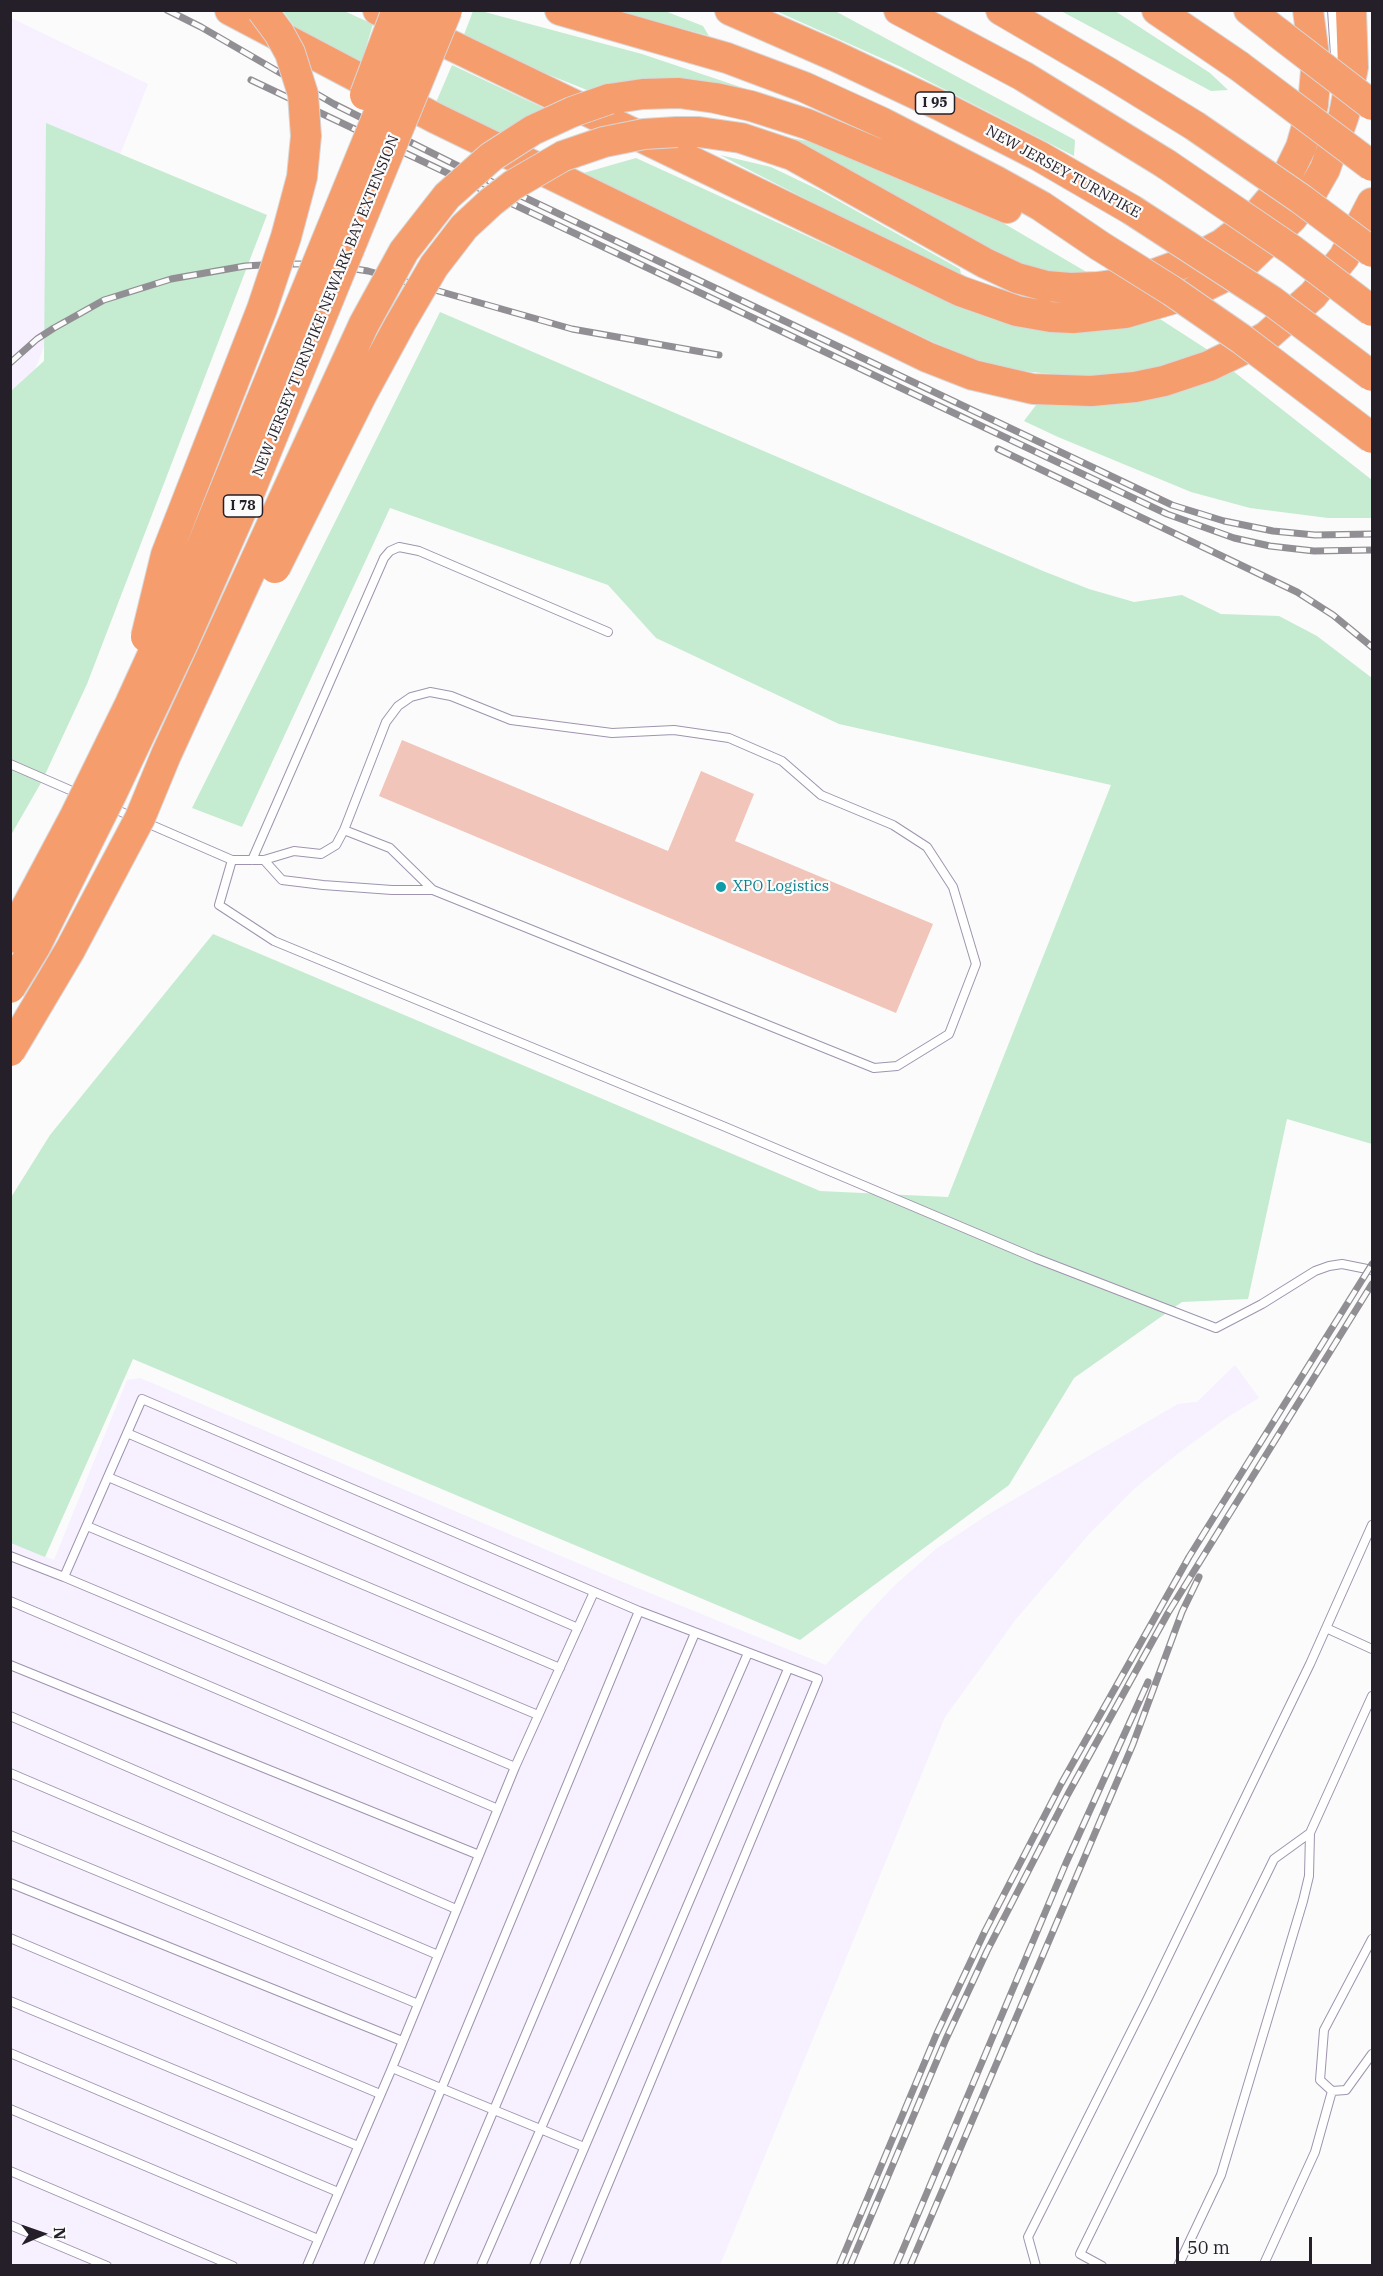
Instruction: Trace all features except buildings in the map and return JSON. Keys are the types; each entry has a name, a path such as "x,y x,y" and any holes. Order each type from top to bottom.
{"highway":[{"path":"230,10 435,118 927,357 973,375 1013,385 1071,391 1135,387 1193,372 1240,351 1267,336 1313,295 1344,257 1372,203"},
{"path":"130,704 166,555 262,309 293,216 302,177 306,136 303,94 290,53 262,10"},
{"path":"378,10 960,291 1017,311 1051,317 1094,317 1136,310 1189,294 1230,273 1268,244 1299,210 1320,179 1337,139 1353,67 1351,10"},
{"path":"272,374 305,251 336,175 397,10"},
{"name":"NEW JERSEY TURNPIKE NEWARK BAY EXTENSION","path":"10,938 69,828 130,704 198,553 421,10"},
{"name":"NEW JERSEY TURNPIKE NEWARK BAY EXTENSION","path":"10,988 35,947 183,643 250,491 447,10"},
{"path":"560,10 727,58 804,87 883,123 996,181 1041,206 1172,291 1242,340 1372,438"},
{"name":"NEW JERSEY TURNPIKE","path":"729,10 835,56 1039,156 1132,210 1272,301 1372,376"},
{"path":"899,10 1023,76 1166,164 1292,250 1372,311"},
{"path":"1001,10 1195,126 1301,199 1372,252"},
{"path":"1156,10 1239,66 1372,166"},
{"path":"1249,10 1372,105"},
{"path":"10,1051 70,950 140,818 177,760 379,362 426,280 449,246 491,202 520,180 550,162 604,141 644,134 710,133 741,138 792,155 985,263 1017,278 1058,288 1081,289 1125,283 1166,271 1222,244 1253,220 1282,186 1301,147 1313,105 1316,70 1308,10"},
{"path":"140,818 166,755 364,324 404,251 447,196 491,157 533,130 578,109 609,99 643,94 685,94 733,101 778,113 951,183 1032,220 1100,246"}],"lane":[{"path":"1332,10 1336,51 1336,95"},
{"path":"1336,106 1337,139"},
{"path":"252,860 384,558 390,551 399,547 419,551 608,632"},
{"path":"10,764 232,860 264,860 294,851 321,854 336,845 386,722 398,706 411,697 430,692 452,696 512,720 612,733 674,730 729,738 782,761 821,795 893,825 927,847 953,887 976,964 948,1034 897,1066 874,1068 434,890 390,848 344,830"},
{"path":"232,860 219,905 274,941 723,1126 1035,1258 1216,1328 1262,1304 1315,1271 1342,1264 1372,1270"},
{"path":"264,860 282,880 392,890 434,890"},
{"path":"64,1578 142,1398 639,1611 818,1679 574,2265"},
{"path":"127,1433 578,1628"},
{"path":"108,1477 560,1668"},
{"path":"1036,2265 1028,2237 1147,2000 1326,1628 1372,1525"},
{"path":"87,1526 538,1715"},
{"path":"10,1556 515,1767"},
{"path":"307,2265 392,2068 515,1767 594,1592"},
{"path":"10,1601 498,1809"},
{"path":"368,2265 639,1611"},
{"path":"1326,1628 1372,1649"},
{"path":"428,2265 695,1633"},
{"path":"481,2265 748,1653"},
{"path":"10,1665 479,1855"},
{"path":"534,2265 788,1669"},
{"path":"1178,2265 1221,2175 1303,1901 1309,1876 1310,1833 1372,1696"},
{"path":"10,1716 456,1909"},
{"path":"10,1773 438,1955"},
{"path":"1102,2265 1080,2254 1274,1858 1310,1833"},
{"path":"10,1835 418,2004"},
{"path":"10,1883 402,2041"},
{"path":"10,1938 380,2094"},
{"path":"1372,1939 1324,2030 1320,2080 1332,2091 1346,2090 1372,2054"},
{"path":"10,2001 358,2146"},
{"path":"10,2053 338,2192"},
{"path":"392,2068 584,2147"},
{"path":"1263,2265 1315,2152 1332,2091"},
{"path":"10,2109 318,2239"},
{"path":"10,2171 233,2265"},
{"path":"10,2225 107,2265"}],"shaded area":[{"path":"11,18 148,84 11,430"},
{"path":"1235,1365 1259,1398 1229,1416 1176,1455 1135,1488 1089,1534 1016,1619 945,1717 720,2265 11,2265 10,1542 54,1560 127,1380 140,1378 613,1578 826,1665 862,1620 894,1586 936,1549 989,1514 1178,1404 1197,1402"}],"green space":[{"path":"283,11 344,11 373,24 360,67 301,36"},
{"path":"473,11 481,11 642,54 794,105 654,84 587,90 462,40"},
{"path":"618,11 665,11 703,26 709,36"},
{"path":"776,11 835,11 1075,140 1074,156 901,67"},
{"path":"1061,11 1115,11 1210,73 1228,90 1211,91"},
{"path":"452,65 548,110 497,137 434,107"},
{"path":"46,123 267,215 87,684 42,781 11,835 11,391 44,361"},
{"path":"786,137 817,143 993,217 1095,277 1033,273 834,167"},
{"path":"720,155 771,167 819,190 960,269 962,279"},
{"path":"636,158 978,314 1033,328 1126,328 1160,319 1211,352 1187,361 1122,375 1082,377 1012,370 971,358 580,174"},
{"path":"440,312 1089,589 1134,602 1182,595 1221,614 1279,616 1317,636 1372,678 1372,1144 1287,1119 1248,1299 1182,1302 1074,1378 1009,1485 800,1640 133,1359 45,1557 11,1543 10,1199 50,1135 213,934 820,1191 948,1197 1111,785 839,724 656,638 608,585 390,508 242,827 192,808"},
{"path":"1233,371 1372,480 1372,518 1328,518 1250,508 1191,492 1024,421 1039,401 1177,390"}],"railway":[{"path":"167,10 201,27 334,104 454,164 1172,505 1224,521 1273,531 1315,535 1372,534"},
{"path":"251,80 1167,514 1234,538 1270,546 1314,551 1372,550"},
{"path":"10,363 37,339 104,300 171,279 245,266 279,264 323,264 368,271 572,329 719,355"},
{"path":"998,449 1297,592 1333,615 1372,647"},
{"path":"839,2266 937,2033 985,1931 1061,1784 1189,1557 1372,1264"},
{"path":"850,2266 946,2039 987,1951 1068,1794 1168,1613 1372,1284"},
{"path":"910,2266 1133,1744 1182,1612 1199,1577"},
{"path":"896,2266 1066,1863 1148,1682"}],"place":[{"name":"XPO Logistics","path":"721,887"}]}
